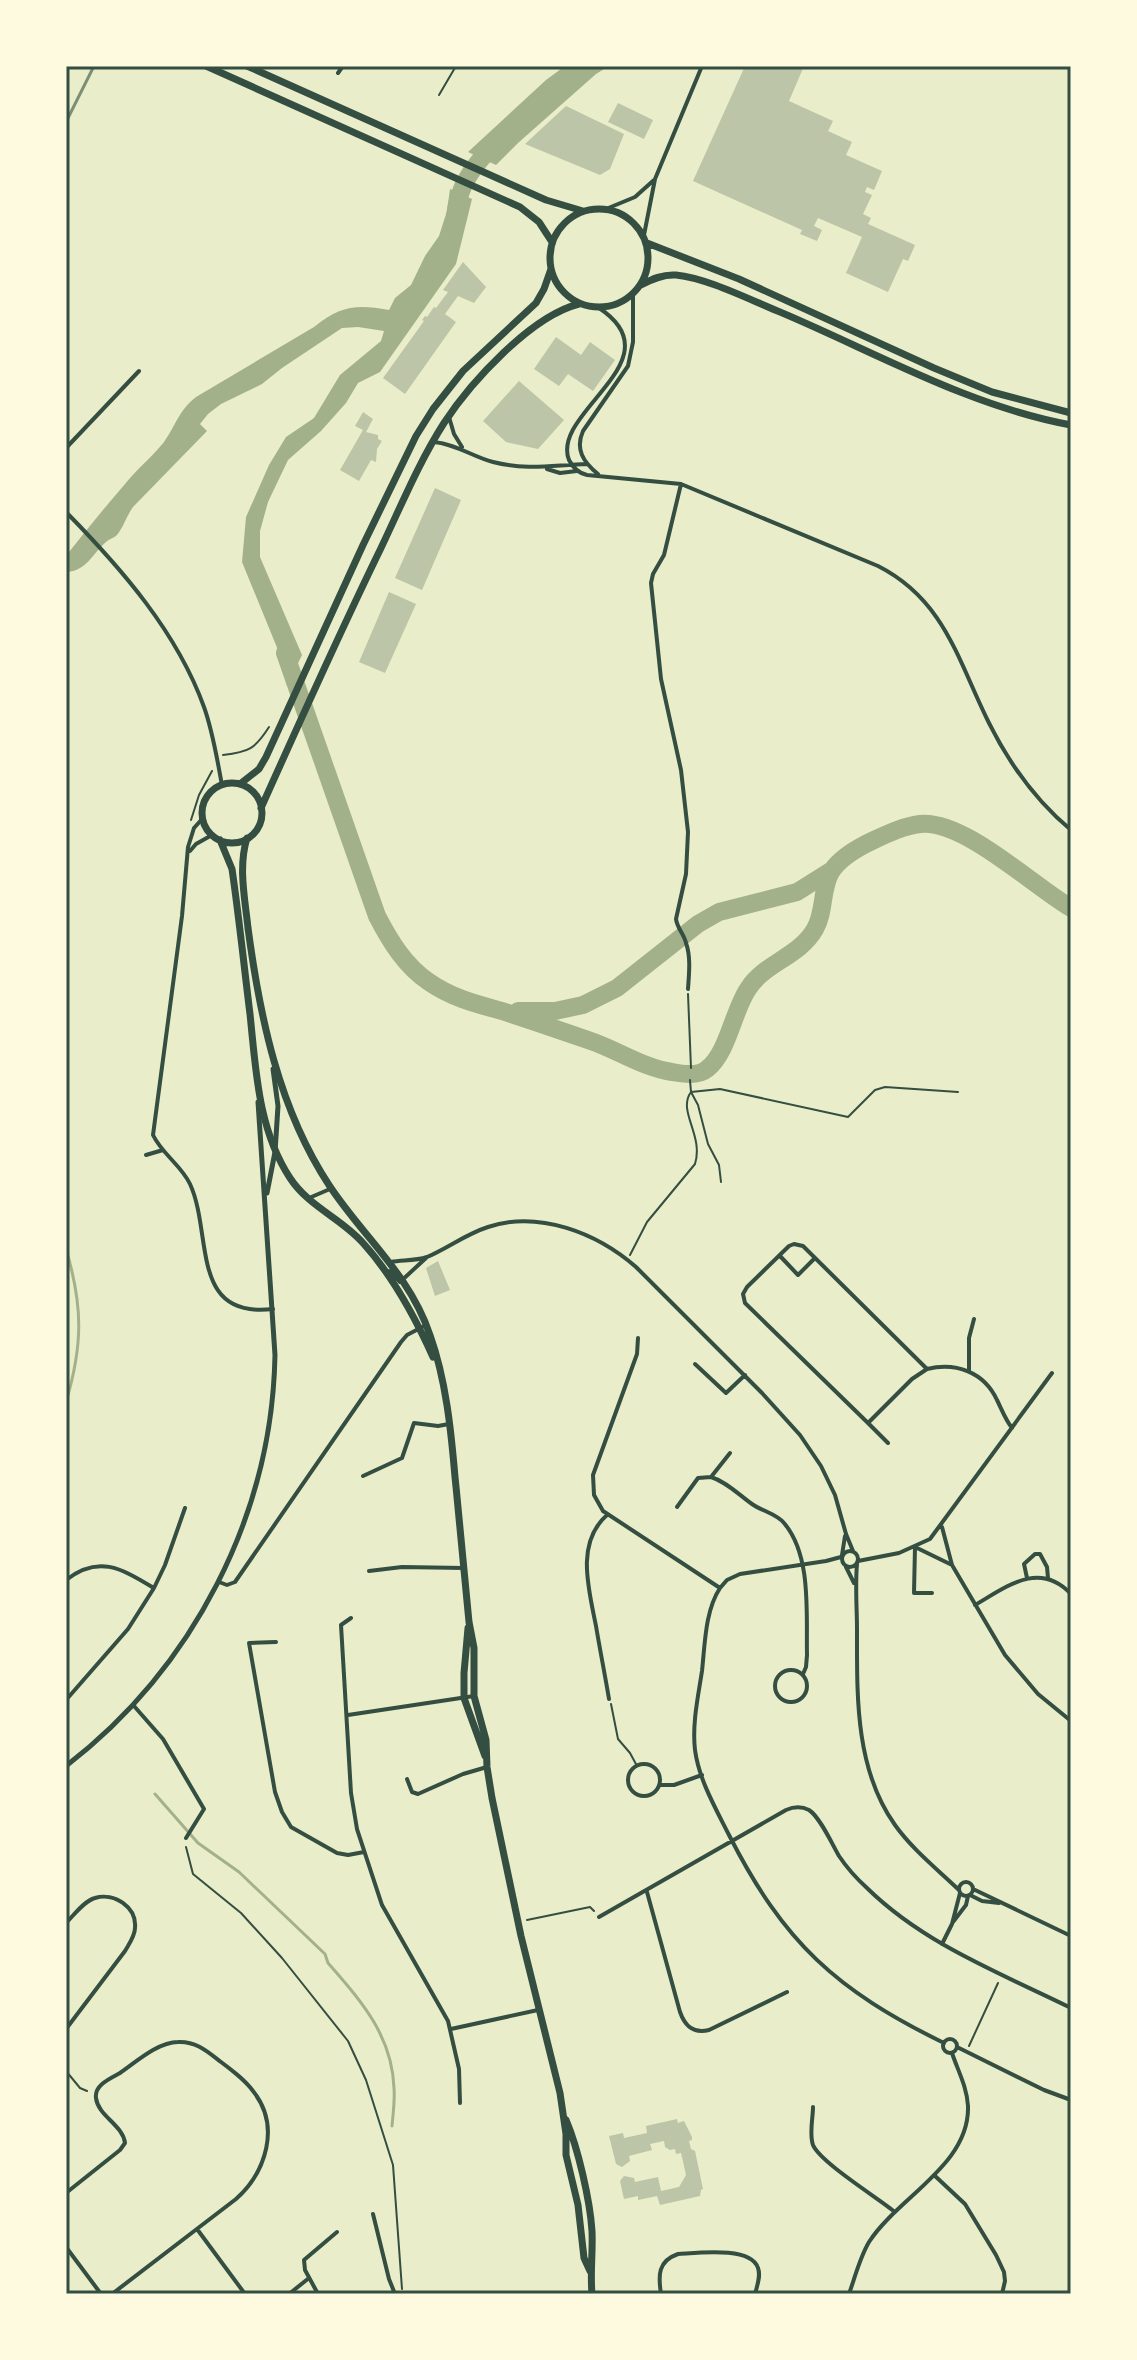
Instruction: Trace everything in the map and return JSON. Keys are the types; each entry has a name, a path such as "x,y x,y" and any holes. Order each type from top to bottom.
{"main road":[{"path":"206,66 529,212 552,242"},
{"path":"247,66 556,204 583,211 606,209 621,214 633,222 646,239 934,368 992,392 1071,413"},
{"path":"423,1327 362,1242 307,1198 275,1152 257,1087 232,869 203,818 206,798 215,788 240,784 263,764 389,492 427,418 463,371 536,303 551,269 552,242 569,219 583,211"},
{"path":"551,269 562,292 579,304 599,308 616,305 641,285 647,271 646,239"},
{"path":"641,285 668,275 697,280 982,400 1071,425"},
{"path":"487,1763 487,1745 474,1696 474,1648 449,1424 439,1370 415,1299 391,1262 331,1189 300,1135 271,1051 253,967 243,863 247,838 259,824 261,808 297,725 432,442 481,377 519,339 553,314 579,304"},
{"path":"240,784 255,795 261,808"},
{"path":"216,838 234,842 247,838"},
{"path":"469,1622 464,1698 487,1763 518,1922 563,2111 573,2134 592,2229 592,2294"}],"street":[{"path":"338,73 343,66"},
{"path":"646,239 655,179 703,66"},
{"path":"606,209 635,197 655,179"},
{"path":"600,475 587,464 580,451 580,436 625,372 632,354 633,294"},
{"path":"599,308 619,325 625,342 623,358 570,435 567,452 577,471 587,475 681,484 878,566 913,590 931,607 948,632 990,724 1021,777 1071,830"},
{"path":"66,448 139,371"},
{"path":"602,391 608,396"},
{"path":"449,417 454,434 464,449"},
{"path":"432,442 464,449 491,462 523,467 587,464"},
{"path":"545,468 560,473 577,471"},
{"path":"681,484 664,555 651,583 661,679 681,770 688,832 686,874 676,911 677,926 686,939 689,955 688,989"},
{"path":"66,512 135,589 180,655 203,704 222,785"},
{"path":"203,818 191,835 188,853 153,1131 155,1139 186,1177 193,1191 210,1275 217,1292 229,1302 246,1309 273,1309"},
{"path":"188,853 196,844 216,838"},
{"path":"266,1198 275,1152 278,1106 271,1051"},
{"path":"66,1766 134,1706 177,1652 219,1582 243,1526 263,1458 275,1374 257,1087"},
{"path":"146,1155 163,1150"},
{"path":"307,1198 331,1189"},
{"path":"362,1242 397,1281 403,1280 428,1256 498,1224 550,1224 572,1229 592,1237 628,1260 788,1420 814,1454 835,1495 857,1562 855,1585 862,1735 871,1779 894,1824 960,1892 1001,1903 1071,1936"},
{"path":"888,1443 743,1299 747,1287 789,1246 799,1244 927,1369"},
{"path":"391,1262 428,1256"},
{"path":"779,1256 798,1275 815,1258"},
{"path":"969,1371 969,1338 974,1319"},
{"path":"219,1582 227,1585 235,1582 401,1342 407,1335 423,1327"},
{"path":"638,1338 637,1354 593,1475 594,1495 607,1515 720,1588"},
{"path":"695,1364 726,1393 745,1375"},
{"path":"868,1423 912,1379 927,1369 946,1367 969,1371 988,1385 1012,1428"},
{"path":"826,1561 852,1567 857,1562 899,1553 930,1539 1052,1373"},
{"path":"363,1476 402,1458 414,1423 449,1424"},
{"path":"711,1477 730,1453"},
{"path":"677,1507 698,1478 711,1477 782,1520 804,1565 807,1655 803,1674"},
{"path":"66,1700 128,1629 154,1588 185,1508"},
{"path":"607,1515 597,1526 590,1542 587,1571 609,1699"},
{"path":"942,1525 952,1565 1005,1655 1023,1678 1071,1721"},
{"path":"846,1534 842,1556 855,1585"},
{"path":"915,1547 952,1565"},
{"path":"915,1547 914,1593 932,1593"},
{"path":"874,1557 846,1551 842,1556 826,1561 740,1574 727,1580 713,1602 707,1626 695,1717 695,1749 702,1775 733,1842 765,1900 812,1957 870,2003 944,2043"},
{"path":"1027,1578 1024,1564 1035,1554 1040,1554 1047,1567 1048,1578"},
{"path":"66,1580 81,1570 107,1566 122,1570 154,1588"},
{"path":"369,1571 402,1567 464,1568"},
{"path":"975,1605 1027,1578 1048,1578 1071,1594"},
{"path":"351,1618 341,1625 351,1793 364,1852 386,1914 451,2029 459,2069 460,2103"},
{"path":"276,1642 249,1643 275,1792 282,1812 291,1827 325,1847 343,1855 364,1852"},
{"path":"791,1670 803,1674 808,1685 802,1699 792,1703 779,1697 775,1684 779,1675 791,1670"},
{"path":"348,1715 474,1696"},
{"path":"134,1706 163,1739 204,1809 186,1838"},
{"path":"407,1779 412,1792 418,1794 487,1763"},
{"path":"637,1766 654,1768 659,1776 656,1791 646,1796 633,1792 628,1779 637,1766"},
{"path":"659,1785 674,1785 702,1775"},
{"path":"599,1917 786,1810 797,1807 815,1815 843,1862 910,1925 1071,2008"},
{"path":"942,1944 970,1893 969,1884 947,1878"},
{"path":"952,1924 963,1883"},
{"path":"647,1892 680,2012 690,2028 706,2032 787,1992"},
{"path":"66,1923 87,1902 97,1897 107,1897 116,1898 130,1909 135,1928 125,1951 66,2029"},
{"path":"451,2029 540,2010"},
{"path":"944,2043 952,2039 957,2047 1071,2100"},
{"path":"66,2193 125,2145 124,2136 101,2108 96,2094 102,2084 171,2043 180,2041 208,2052 252,2089 262,2105 268,2127 268,2143 263,2164 253,2181 242,2194 112,2294"},
{"path":"944,2043 945,2051 952,2053"},
{"path":"952,2053 957,2047"},
{"path":"849,2294 869,2241 934,2175 960,2142 967,2119 965,2088 952,2053"},
{"path":"813,2107 812,2137 816,2149 895,2212"},
{"path":"934,2175 965,2204 996,2255 1004,2272 1002,2294"},
{"path":"373,2214 395,2294"},
{"path":"197,2229 245,2294"},
{"path":"318,2294 304,2265 306,2257 337,2232"},
{"path":"66,2247 101,2294"},
{"path":"661,2294 661,2265 671,2256 731,2253 747,2255 757,2265 759,2277 755,2294"},
{"path":"289,2294 309,2278"}],"path":[{"path":"439,95 456,66"},
{"path":"191,835 187,833 199,795 212,773 213,756 249,750 270,726"},
{"path":"688,989 691,1068"},
{"path":"690,1080 708,1144 719,1165 721,1182"},
{"path":"628,1260 647,1222 695,1164 699,1153 697,1140 686,1108 691,1092 720,1089 848,1117 875,1090 885,1087 958,1092"},
{"path":"609,1699 618,1739 637,1766"},
{"path":"186,1838 193,1874 241,1913 282,1958 348,2041 366,2080 395,2174 402,2291 395,2294"},
{"path":"518,1922 590,1907 599,1917"},
{"path":"966,2051 1002,1974"},
{"path":"66,2071 80,2088 96,2094"}],"shaded area":[{"path":"565,66 609,66 596,74 496,165 468,152 546,80"},
{"path":"450,189 472,199 456,264 380,372 358,383 346,403 321,431 288,460 268,502 260,531 260,557 302,655 287,686 278,650 242,562 246,517 269,465 286,437 314,418 340,375 381,341 384,331 342,328 262,384 221,404 200,424 207,431 133,507 117,535 79,569 66,572 66,553 164,442 182,412 196,397 340,311 358,307 389,310 395,298 411,285 439,236"}],"building":[{"path":"745,66 804,66 789,101 833,121 828,131 852,142 846,155 882,171 874,190 867,187 865,192 872,195 863,214 871,218 868,224 915,245 908,261 903,259 888,292 846,273 862,237 818,218 814,226 822,230 817,241 800,234 802,230 693,181"},
{"path":"618,103 653,120 644,139 608,122"},
{"path":"566,106 624,134 610,169 600,175 525,144"},
{"path":"463,262 486,287 474,303 458,296 445,314 456,322 405,394 383,378 425,316 436,308 448,292 443,290"},
{"path":"556,337 581,355 590,342 615,360 593,391 568,374 559,386 534,369"},
{"path":"519,381 564,420 538,449 506,442 483,421"},
{"path":"363,412 373,419 366,432 378,435 382,441 377,449 376,462 371,460 359,481 340,470 363,430 355,426"},
{"path":"435,488 461,500 422,590 395,578"},
{"path":"389,592 416,604 385,673 359,662"},
{"path":"438,1261 450,1290 435,1296 426,1268"},
{"path":"677,2119 678,2123 684,2121 692,2137 689,2141 691,2149 695,2151 703,2189 700,2196 660,2205 657,2196 624,2199 620,2181 624,2176 634,2178 635,2182 658,2177 661,2191 679,2187 686,2175 682,2157 681,2153 676,2154 675,2149 665,2147 664,2141 650,2144 652,2150 629,2156 630,2161 622,2167 616,2164 609,2136 623,2133 624,2138 647,2133 646,2126"}],"waterway":[{"path":"455,216 469,176 497,143"},
{"path":"285,653 377,916 405,961 420,976 455,996 588,1040 651,1067 685,1074 707,1069 720,1053 748,989 763,973 800,947 815,929 828,879 835,867 856,849 897,830 920,824 937,825 956,832 997,856 1071,908"},
{"path":"518,1011 555,1011 583,1005 617,988 698,924 719,912 797,892 832,870"},
{"path":"66,1249 76,1289 79,1326 76,1362 66,1402"},
{"path":"155,1794 198,1843 239,1872 325,1954 328,1963 363,2005 381,2035 392,2069 392,2126"}],"railway":[{"path":"66,122 94,66"}]}
